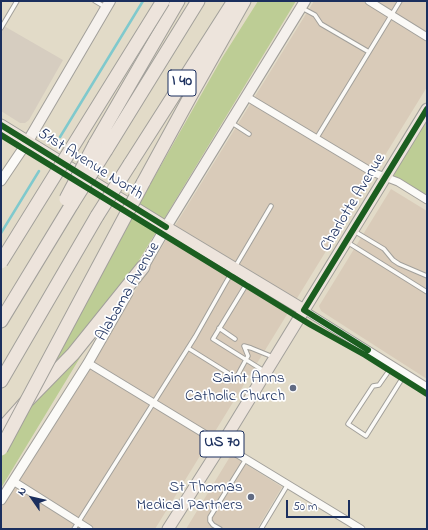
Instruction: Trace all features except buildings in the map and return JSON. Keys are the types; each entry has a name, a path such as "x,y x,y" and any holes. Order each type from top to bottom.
{"highway":[{"path":"1,262 162,1"},
{"path":"101,147 178,1"},
{"name":"I 40","path":"1,321 101,147 198,1"},
{"name":"I 40","path":"1,381 98,216 234,1"},
{"path":"1,449 143,183 244,1"},
{"path":"1,430 73,354 143,267"}],"main road":[{"path":"28,141 108,4"},
{"name":"Alabama Avenue","path":"143,267 303,4"},
{"name":"Charlotte Avenue","path":"168,529 222,444 427,109"},
{"name":"51st Avenue North","path":"1,125 304,310"}],"street":[{"path":"368,1 427,37"},
{"path":"247,97 372,172 398,182 427,200"},
{"path":"1,181 28,141"},
{"name":"Alabama Avenue","path":"1,500 88,362 143,267"},
{"name":"51st Avenue North","path":"304,310 427,387"},
{"path":"88,362 288,484 348,526 361,529"},
{"path":"13,481 89,529"}],"lane":[{"path":"1,28 17,1"},
{"path":"95,1 108,4"},
{"path":"316,139 400,1"},
{"path":"303,4 315,15 321,24 369,52"},
{"path":"231,122 249,134"},
{"path":"74,529 188,348 271,206"},
{"path":"353,231 384,249 393,260 399,264 427,276"},
{"path":"346,242 427,292"},
{"path":"251,277 213,338 266,372"},
{"path":"219,328 235,339"},
{"path":"188,348 236,378 248,356 244,346 274,358"},
{"path":"393,365 379,385 373,386 348,424 366,436 406,373"},
{"path":"220,529 210,521 210,517 246,459"},
{"path":"261,529 288,484"}],"shaded area":[{"path":"314,1 427,1 427,87 155,529 1,529 1,507"},
{"path":"4,26 63,60 29,120 25,123 20,123 1,111 1,32"},
{"path":"391,189 427,211 427,379 321,311 319,306"},
{"path":"231,455 282,487 257,529 186,529"}],"green space":[{"path":"258,1 296,1 1,488 1,447 222,58"},
{"path":"427,109 427,200 385,177"}],"waterway":[{"path":"60,137 143,1"},
{"path":"1,233 39,171"}],"cycle path":[{"path":"368,350 304,310 427,109"},
{"path":"1,125 166,227"},
{"path":"1,135 311,325 365,355 427,394"}],"place":[{"name":"Saint Anns Catholic Church","path":"293,388"},
{"name":"St Thomas Medical Partners","path":"251,497"}]}
